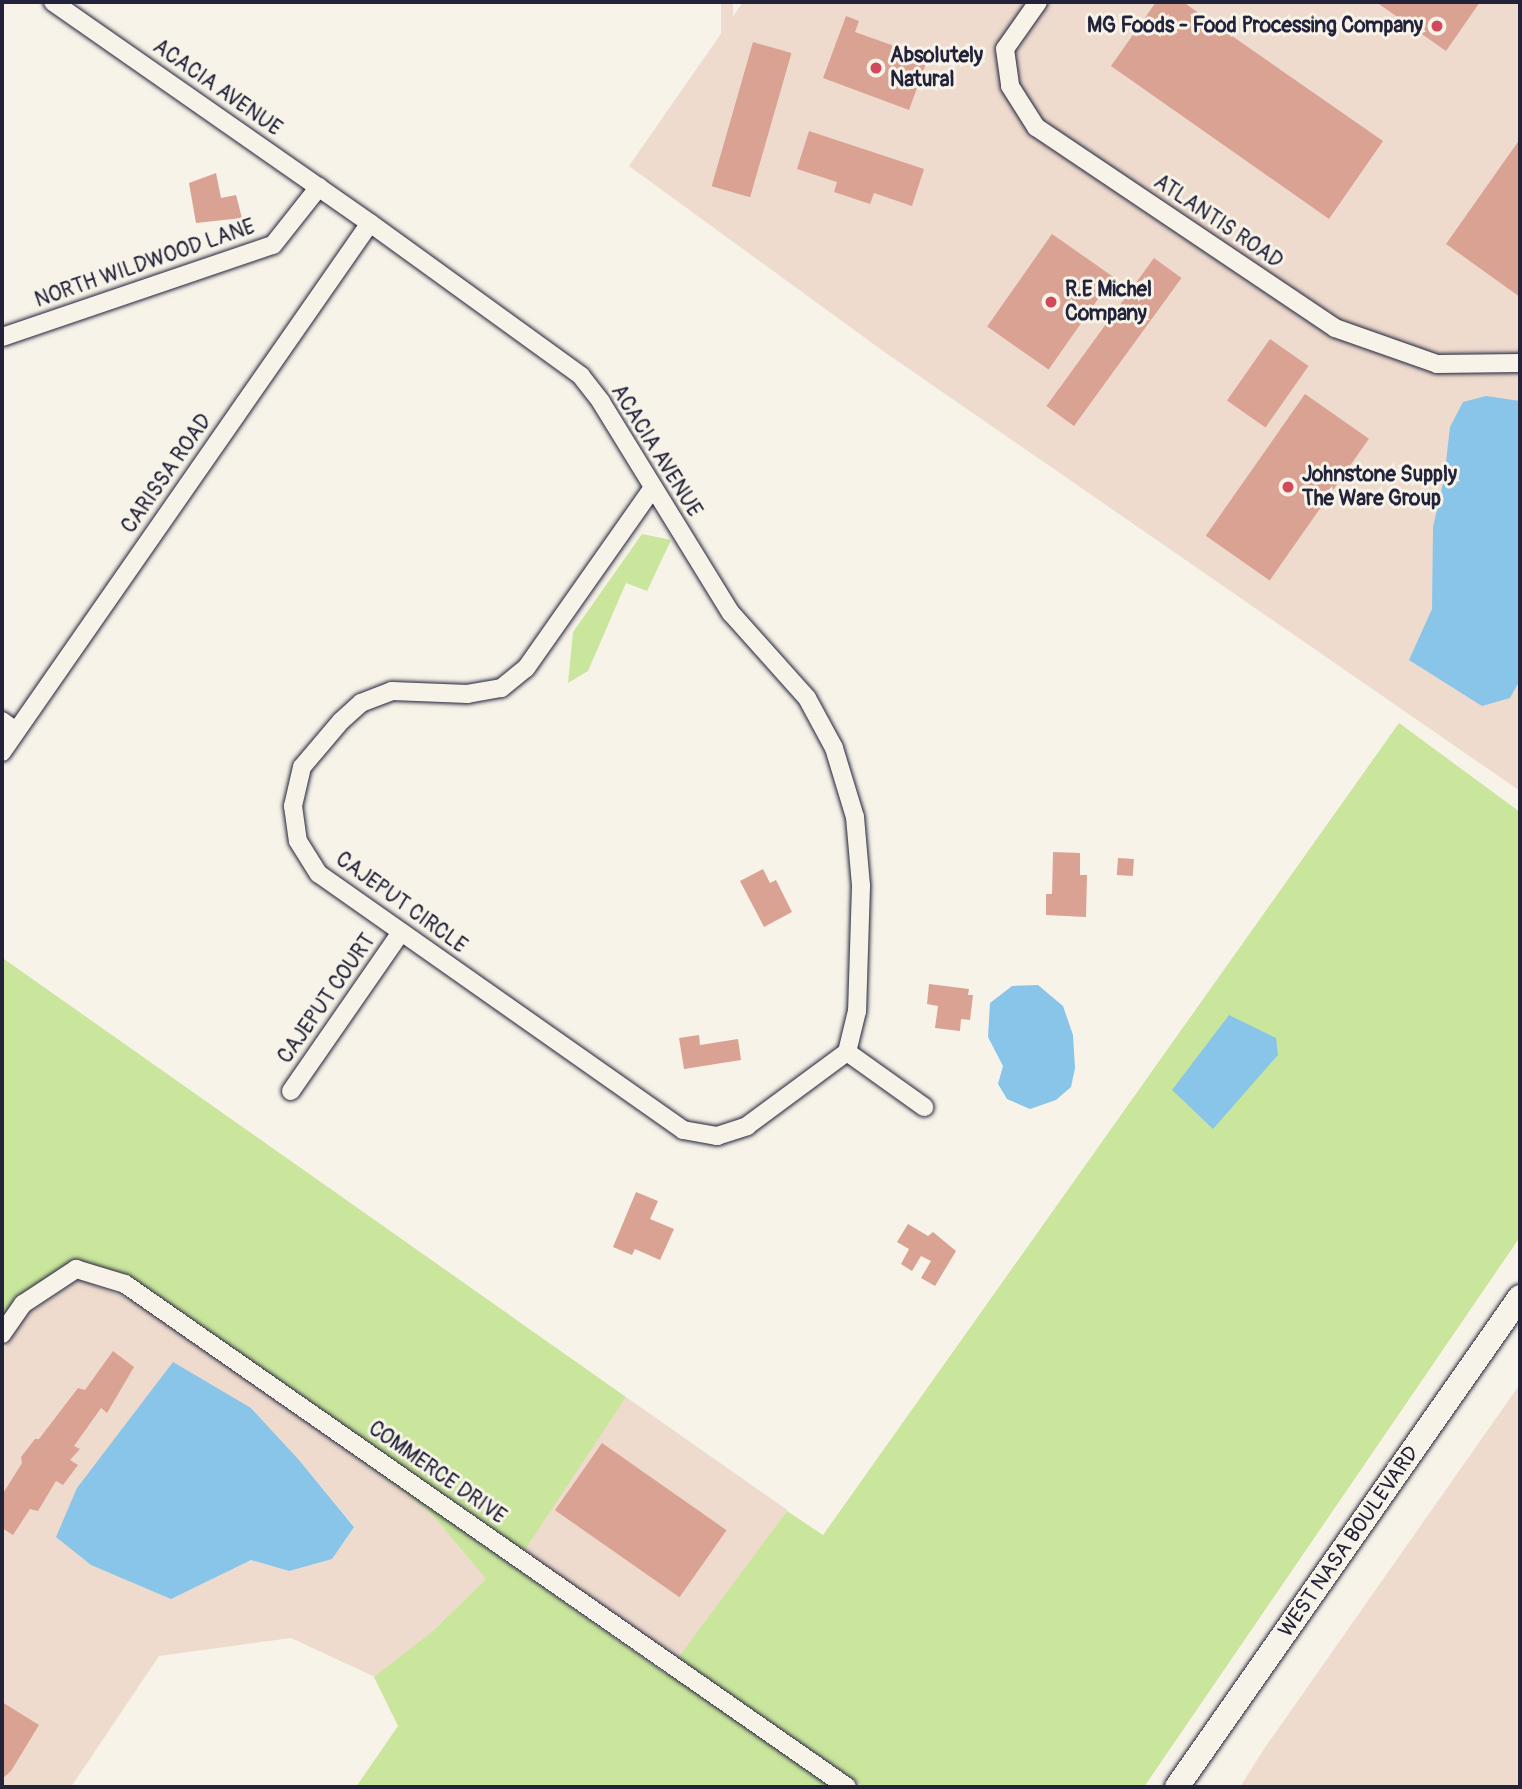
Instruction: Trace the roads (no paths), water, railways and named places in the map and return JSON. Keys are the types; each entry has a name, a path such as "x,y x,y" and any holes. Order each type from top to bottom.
{"main road":[{"name":"WEST NASA BOULEVARD","path":"1177,1787 1520,1297"}],"street":[{"name":"ACACIA AVENUE","path":"53,2 370,223 581,376 601,402 652,489 731,613 807,698 834,748 855,817 861,886 857,1011 847,1052"},
{"name":"ATLANTIS ROAD","path":"1038,2 1004,49 1010,86 1036,127 1335,328 1437,363 1520,363"},
{"name":"NORTH WILDWOOD LANE","path":"2,337 273,245 319,187"},
{"name":"CARISSA ROAD","path":"2,752 9,726 370,223"},
{"name":"CAJEPUT CIRCLE","path":"652,489 526,668 501,688 468,694 392,691 361,703 302,767 293,806 298,841 319,874 683,1130 718,1136 747,1126 847,1052"},
{"name":"CAJEPUT COURT","path":"291,1091 401,932"},
{"path":"847,1052 924,1107"},
{"name":"COMMERCE DRIVE","path":"2,1334 23,1304 76,1269 125,1284 847,1787"}],"water":[{"path":"1486,396 1520,401 1520,680 1510,698 1482,706 1409,660 1432,609 1433,527 1444,479 1450,427 1463,402"},
{"path":"1038,985 1063,1006 1073,1035 1075,1068 1071,1087 1056,1100 1030,1109 1007,1099 998,1084 1003,1066 988,1037 990,1003 1012,986"},
{"path":"1229,1015 1276,1038 1278,1055 1213,1129 1172,1090"},
{"path":"173,1362 251,1408 299,1460 354,1527 332,1559 289,1571 251,1560 171,1599 91,1565 56,1537 77,1488"}],"place":[{"name":"MG Foods - Food Processing Company","path":"1437,26"},
{"name":"Absolutely Natural","path":"876,68"},
{"name":"R.E Michel Company","path":"1051,302"},
{"name":"Johnstone Supply The Ware Group","path":"1288,487"}]}
